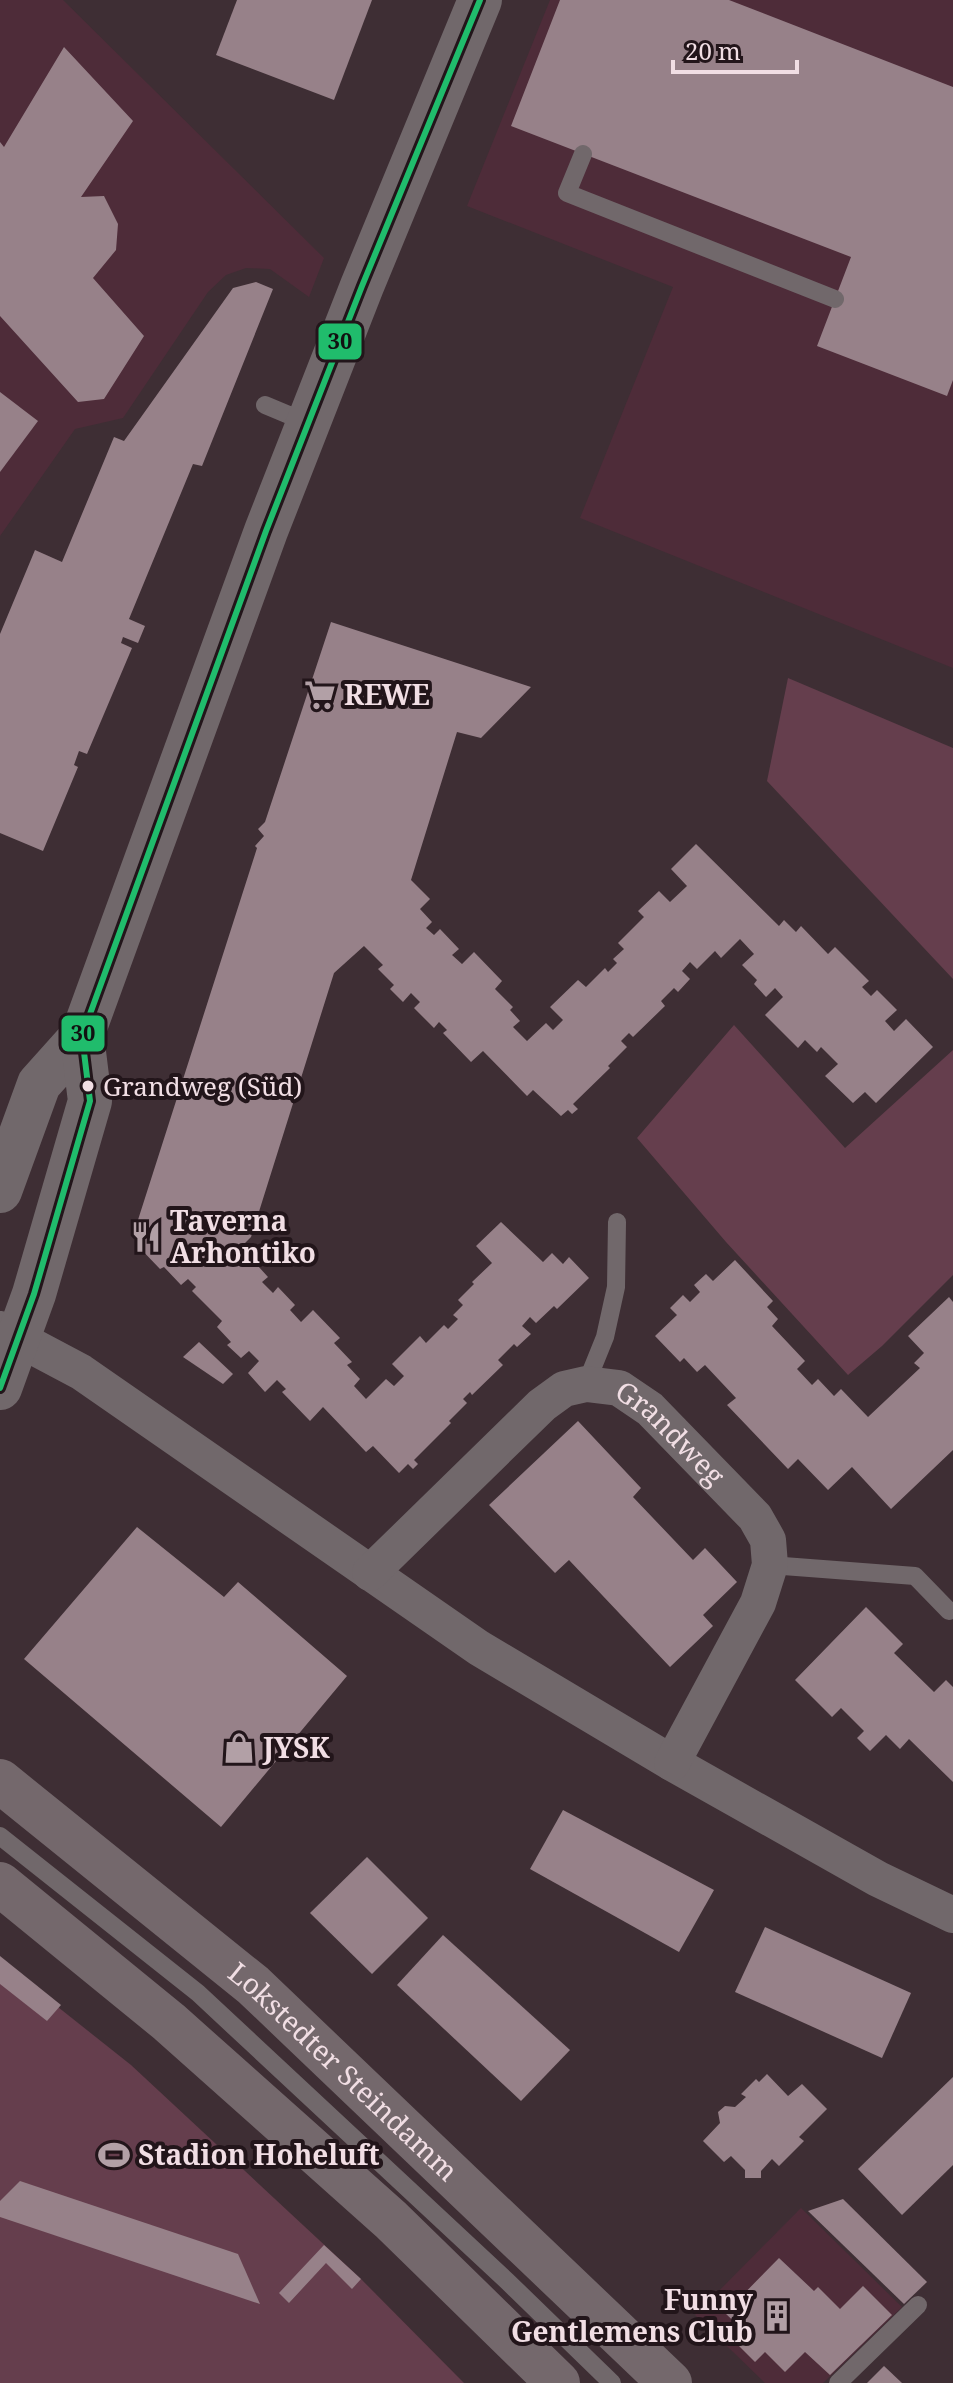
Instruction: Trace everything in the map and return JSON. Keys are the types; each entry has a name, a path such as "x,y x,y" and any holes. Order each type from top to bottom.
{"main road":[{"name":"Lokstedter Steindamm","path":"0,1781 253,1985 670,2383"},
{"path":"0,1884 169,2022 391,2220 558,2383"}],"street":[{"path":"0,1191 39,1084 82,1036 266,531 362,286 480,0"},
{"path":"0,1388 10,1334 34,1294 90,1101 82,1036"},
{"path":"10,1334 81,1372 479,1648 672,1763 878,1879 953,1915"},
{"name":"Grandweg","path":"370,1573 542,1405 564,1389 586,1384 619,1388 650,1409 755,1517 768,1540 770,1565"},
{"path":"672,1763 758,1603 770,1565"}],"lane":[{"path":"583,154 567,193 835,299"},
{"path":"265,405 308,423"},
{"path":"586,1384 605,1337 616,1287 617,1222"},
{"path":"770,1565 915,1576 949,1611"},
{"path":"0,1836 198,1993 612,2383"},
{"path":"838,2383 918,2305"}],"shaded area":[{"path":"0,0 63,0 324,258 309,297 270,269 246,268 226,275 208,292 123,418 75,429 0,536"},
{"path":"550,0 953,0 953,668 580,518 673,287 467,206"},
{"path":"788,678 953,748 953,979 767,781"},
{"path":"734,1025 845,1148 953,1050 953,1275 882,1346 848,1375 726,1242 637,1138"},
{"name":"Stadion Hoheluft","path":"0,1961 131,2065 361,2279 464,2383 0,2383"},
{"path":"801,2208 902,2307 823,2383 765,2383 695,2315"}],"building":[{"path":"237,0 372,0 334,100 216,55"},
{"path":"560,0 729,0 953,87 953,380 947,396 817,346 851,257 511,126"},
{"path":"64,47 133,121 81,197 104,196 118,224 116,250 93,278 144,336 104,399 78,402 0,316 0,142 4,147"},
{"path":"256,282 273,289 202,466 193,464 129,619 145,626 138,643 123,637 121,643 132,648 87,754 79,751 74,765 78,767 43,851 0,833 0,634 35,550 62,562 114,437 124,441 233,288"},
{"path":"0,392 38,421 0,472"},
{"path":"331,622 531,687 481,738 457,732 411,880 430,899 420,909 432,922 426,928 434,935 440,929 459,949 452,955 462,964 474,952 502,981 495,989 513,1007 510,1010 520,1021 513,1027 527,1041 546,1023 553,1030 563,1020 550,1007 578,980 586,987 605,968 608,972 617,963 613,959 624,949 618,943 644,917 638,911 659,891 670,902 687,886 671,869 696,844 779,926 784,920 796,932 801,926 828,954 835,947 869,981 862,987 871,996 877,990 897,1010 885,1021 894,1031 906,1019 933,1047 876,1103 865,1092 853,1103 825,1076 838,1064 821,1047 817,1052 805,1040 798,1048 765,1015 783,997 775,988 766,997 754,984 757,980 742,965 754,954 740,939 721,958 715,951 697,969 690,962 682,971 690,979 678,992 674,988 661,1001 665,1006 633,1037 629,1033 621,1041 627,1047 573,1104 578,1109 572,1114 568,1110 561,1116 533,1090 527,1096 483,1051 471,1062 443,1033 447,1030 439,1022 434,1028 414,1008 420,1002 411,993 403,1002 390,989 394,985 378,969 383,965 364,946 334,973 251,1237 244,1244 262,1262 258,1266 268,1277 262,1282 273,1293 278,1287 295,1305 290,1310 301,1322 313,1310 340,1338 334,1343 352,1362 347,1365 360,1379 354,1386 366,1399 386,1379 394,1386 404,1376 392,1364 420,1336 426,1343 444,1325 448,1329 458,1319 453,1315 463,1305 458,1300 492,1263 476,1246 501,1222 543,1262 552,1253 563,1264 569,1257 589,1278 557,1309 554,1306 536,1323 530,1317 522,1326 531,1334 517,1347 514,1344 498,1360 503,1365 472,1395 470,1392 463,1399 467,1403 449,1421 451,1423 414,1460 418,1464 413,1469 408,1464 399,1473 373,1446 366,1452 323,1407 310,1421 282,1392 286,1389 277,1380 265,1392 248,1373 259,1361 249,1351 241,1358 227,1345 231,1342 217,1327 222,1321 192,1291 196,1287 188,1279 181,1285 136,1244 146,1234 140,1227 142,1225 137,1223 257,848 255,846 264,836 258,829 265,822"},
{"path":"735,1260 773,1301 767,1307 778,1319 772,1326 805,1361 797,1369 812,1385 818,1379 834,1396 841,1389 868,1417 920,1368 914,1363 924,1353 908,1336 949,1297 953,1302 953,1450 891,1509 852,1467 828,1490 798,1459 788,1469 727,1405 736,1398 705,1365 697,1372 684,1358 680,1362 655,1336 677,1315 670,1308 683,1295 690,1302 700,1292 694,1285 706,1274 713,1281"},
{"path":"199,1342 233,1374 223,1384 183,1357"},
{"path":"578,1421 641,1488 633,1497 693,1560 705,1548 737,1582 703,1615 713,1626 670,1667 569,1560 555,1573 489,1505"},
{"path":"137,1527 224,1597 238,1582 347,1676 221,1827 24,1659"},
{"path":"866,1607 903,1644 894,1653 934,1692 946,1680 953,1687 953,1782 909,1739 900,1749 886,1735 870,1751 857,1738 864,1731 841,1708 832,1717 795,1680"},
{"path":"563,1810 714,1890 679,1952 530,1869"},
{"path":"367,1857 428,1918 372,1974 310,1913"},
{"path":"765,1927 911,1993 882,2058 735,1992"},
{"path":"443,1935 570,2050 521,2101 397,1985"},
{"path":"0,1956 61,2005 47,2021 0,1984"},
{"path":"767,2074 788,2096 802,2084 827,2109 799,2137 804,2141 779,2166 772,2159 761,2171 761,2178 745,2178 745,2170 731,2156 724,2162 703,2141 720,2123 718,2112 725,2106 735,2107 746,2097 741,2094 756,2079 759,2082"},
{"path":"953,2077 953,2165 902,2215 858,2169"},
{"path":"20,2181 238,2254 260,2304 0,2217 0,2201"},
{"path":"843,2199 927,2282 904,2304 808,2211"},
{"path":"324,2245 361,2279 352,2289 326,2263 289,2303 279,2293"},
{"name":"Funny Gentlemens Club","path":"779,2258 814,2291 818,2287 840,2309 863,2286 892,2315 830,2375 805,2352 785,2372 765,2352 755,2362 736,2343 746,2333 725,2313"},
{"path":"884,2366 902,2383 867,2383"}],"transit line":[{"name":"30","path":"0,1388 34,1294 90,1101 82,1036 266,531 362,286 480,0"}],"place":[{"name":"REWE","path":"320,695"},
{"name":"Grandweg (Süd)","path":"88,1086"},
{"name":"Taverna Arhontiko","path":"146,1237"},
{"name":"JYSK","path":"239,1748"},
{"name":"Stadion Hoheluft","path":"114,2155"},
{"name":"Funny Gentlemens Club","path":"777,2316"}]}
